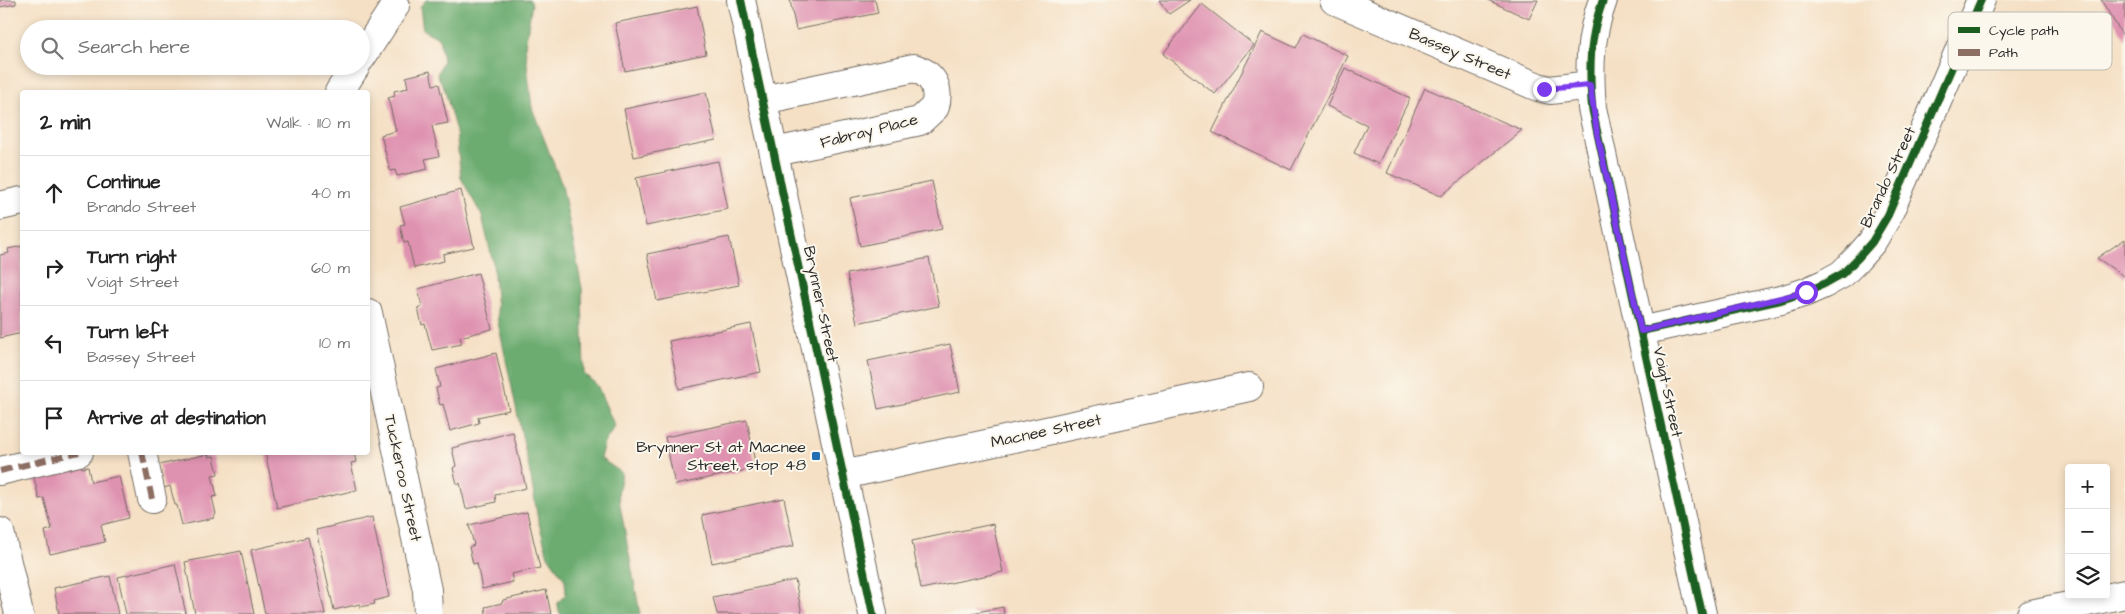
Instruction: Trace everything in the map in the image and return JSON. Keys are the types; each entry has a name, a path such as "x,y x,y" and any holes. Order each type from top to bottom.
{"street":[{"name":"Brynner Street","path":"741,0 874,614"},
{"name":"Bassey Street","path":"1334,0 1538,87 1550,90 1590,85"},
{"name":"Voigt Street","path":"1604,0 1592,34 1589,58 1590,85 1597,133 1702,614"},
{"name":"Brando Street","path":"1976,12 1981,0"},
{"path":"370,44 395,6"},
{"name":"Fabray Place","path":"763,100 914,68 930,76 937,91 936,108 920,121 775,152"},
{"name":"Brando Street","path":"1641,331 1806,292 1842,274 1872,242 1888,214 1951,70"},
{"path":"340,90 350,75"},
{"path":"0,206 20,201"},
{"name":"Tuckeroo Street","path":"370,322 427,590 428,614"},
{"name":"Macnee Street","path":"843,475 1249,387"},
{"path":"0,471 67,455"},
{"path":"143,455 152,499"},
{"path":"0,532 19,614"},
{"path":"2031,614 2125,594"}],"green space":[{"path":"426,0 530,0 532,4 525,46 532,108 562,185 582,288 584,374 597,385 615,427 604,443 600,458 622,473 618,494 640,614 560,614 557,603 566,594 565,580 548,556 538,520 498,322 493,263 482,216 461,178 456,132 444,87 437,75 443,60 439,38 423,30 420,7"}],"building":[{"path":"0,0 16,0 16,4 0,7"},
{"path":"790,0 875,0 878,13 796,30"},
{"path":"1159,0 1190,0 1169,14"},
{"path":"1488,0 1538,0 1529,19"},
{"path":"2101,0 2125,0 2125,39 2112,18 2112,12 2108,12"},
{"path":"1202,4 1254,45 1215,94 1163,54"},
{"path":"697,6 706,54 625,71 615,23"},
{"path":"1262,32 1296,48 1303,34 1348,56 1291,170 1212,132"},
{"path":"1345,68 1410,98 1378,164 1354,153 1367,125 1327,106"},
{"path":"430,71 433,85 439,84 448,123 432,126 439,156 425,159 428,169 397,176 395,170 390,171 381,135 396,131 388,98 395,96 394,91 408,88 406,77"},
{"path":"1425,88 1522,130 1441,196 1387,173"},
{"path":"706,92 716,140 634,157 624,109"},
{"path":"718,161 728,209 646,226 636,178"},
{"path":"932,181 942,229 860,246 850,198"},
{"path":"461,190 474,247 443,254 444,261 414,268 408,242 404,243 400,225 405,224 400,207"},
{"path":"729,237 739,285 657,301 647,254"},
{"path":"2125,239 2125,277 2097,258"},
{"path":"20,246 20,333 0,338 0,255 9,253 8,249"},
{"path":"929,258 939,306 857,323 847,274"},
{"path":"478,273 492,329 460,337 462,344 432,350 425,324 422,325 418,308 422,307 418,289"},
{"path":"751,324 761,372 679,389 669,341"},
{"path":"950,344 960,392 878,409 868,361"},
{"path":"496,353 509,410 478,417 479,423 450,431 443,404 440,405 436,388 440,387 436,369"},
{"path":"747,420 756,468 675,485 665,437"},
{"path":"513,432 526,488 495,495 496,502 466,509 460,483 457,484 453,468 456,466 452,448"},
{"path":"204,455 214,456 218,474 212,475 217,496 212,497 216,514 213,515 214,518 182,525 170,486 164,488 159,465"},
{"path":"266,455 355,455 356,462 351,463 357,490 277,508"},
{"path":"81,466 82,468 88,467 91,482 119,476 129,518 101,525 105,542 50,554 45,531 52,529 44,498 39,499 34,477"},
{"path":"784,498 794,546 712,563 702,515"},
{"path":"527,512 540,568 511,574 513,582 482,589 477,563 473,564 469,547 474,545 469,525"},
{"path":"372,517 389,597 374,601 375,604 360,607 360,604 334,610 316,530"},
{"path":"993,524 1003,572 921,589 912,541"},
{"path":"308,537 325,614 265,614 251,550"},
{"path":"241,551 254,614 195,614 185,562"},
{"path":"175,564 186,614 126,614 118,577"},
{"path":"110,576 118,614 59,614 54,588"},
{"path":"795,580 802,614 717,614 713,597"},
{"path":"546,590 551,614 486,614 485,607 502,603 503,600"},
{"path":"1003,607 1004,614 972,614 972,613"}],"marked path":[{"path":"0,471 67,455"},
{"path":"143,455 152,499"}],"cycle path":[{"path":"741,0 873,614"},
{"path":"1603,0 1595,27 1591,53 1592,108 1702,614"},
{"path":"1976,12 1981,0"},
{"path":"1641,331 1781,300 1806,292 1842,274 1872,242 1888,215 1951,70"}],"place":[{"name":"Brynner St at Macnee Street, stop 48","path":"816,456"}],"route":[{"path":"1544,89 1550,90 1590,85 1597,133 1641,331 1781,300 1806,292"}]}
